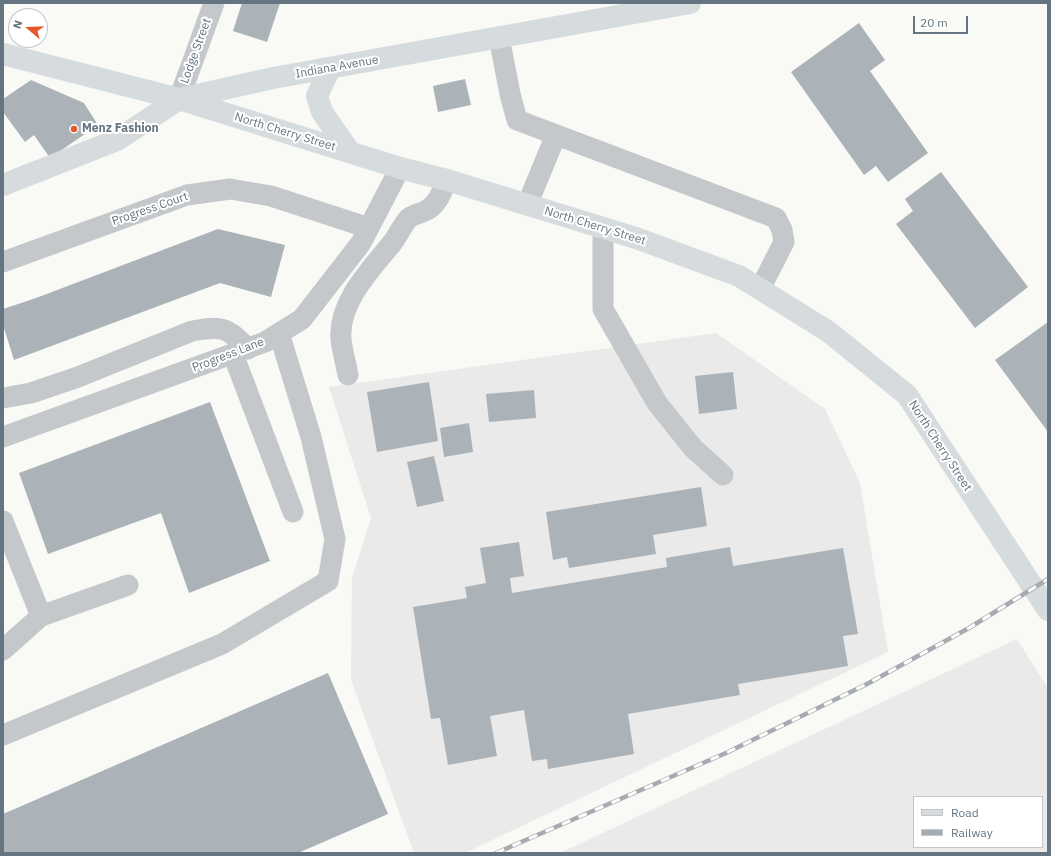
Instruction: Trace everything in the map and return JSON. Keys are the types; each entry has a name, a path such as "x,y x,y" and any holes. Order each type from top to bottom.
{"main road":[{"name":"Indiana Avenue","path":"3,185 117,140 179,99 273,78 690,3"},
{"name":"North Cherry Street","path":"3,54 179,99 400,168 447,180 636,238 739,276 829,332 907,395 1048,610"},
{"path":"330,68 317,96 322,112 350,152"}],"street":[{"name":"Lodge Street","path":"179,99 214,3"},
{"path":"499,37 510,94 517,120 776,218 782,230 784,242 760,289"},
{"path":"527,205 556,135"},
{"name":"Progress Lane","path":"3,437 265,342 302,319 361,243 400,168"},
{"path":"348,375 341,338 344,314 348,302 355,289 401,232 408,220 413,215 428,210 432,206 437,200 447,180"},
{"name":"Progress Court","path":"3,262 187,195 230,189 271,196 369,228"},
{"path":"603,228 603,309 658,403 693,448 723,475"},
{"path":"3,398 31,393 58,384 192,331 211,328 224,328 237,337 240,351 293,512"},
{"path":"3,735 222,644 328,581 335,539 311,437 279,333"},
{"path":"3,521 41,616"},
{"path":"3,650 41,616 128,585"}],"shaded area":[{"path":"716,333 825,409 860,483 888,652 465,853 414,853 351,680 352,578 371,518 329,387"},
{"path":"1017,639 1048,688 1048,853 560,853"}],"building":[{"path":"242,3 280,3 267,42 233,31"},
{"path":"859,23 885,60 870,71 928,153 888,182 876,166 864,175 791,72"},
{"path":"465,79 471,105 438,112 433,86"},
{"path":"31,80 84,103 98,125 50,158 34,135 25,142 3,112 3,99"},
{"path":"941,172 1028,287 975,328 896,224 913,211 905,199"},
{"path":"218,229 285,245 271,297 220,283 14,360 3,325 3,309"},
{"path":"1048,322 1048,432 995,360"},
{"path":"733,372 737,409 699,414 695,376"},
{"path":"429,382 438,441 377,452 367,392"},
{"path":"534,390 536,418 489,422 486,394"},
{"path":"210,402 270,561 189,593 161,513 48,554 19,473"},
{"path":"469,423 473,452 444,457 440,428"},
{"path":"434,456 444,501 417,507 407,462"},
{"path":"701,487 707,526 653,535 656,554 569,568 567,557 553,560 546,512"},
{"path":"519,542 524,576 510,578 512,593 667,567 666,558 730,547 733,566 843,548 858,634 843,636 848,666 738,684 740,695 628,714 634,754 548,769 547,759 532,761 524,710 490,716 497,756 448,765 440,718 431,719 413,607 467,598 465,587 486,583 480,548"},
{"path":"328,673 388,814 298,853 3,853 3,814"}],"railway":[{"path":"496,853 726,753 867,684 969,628 1048,579"}],"place":[{"name":"Menz Fashion","path":"74,129"}]}
